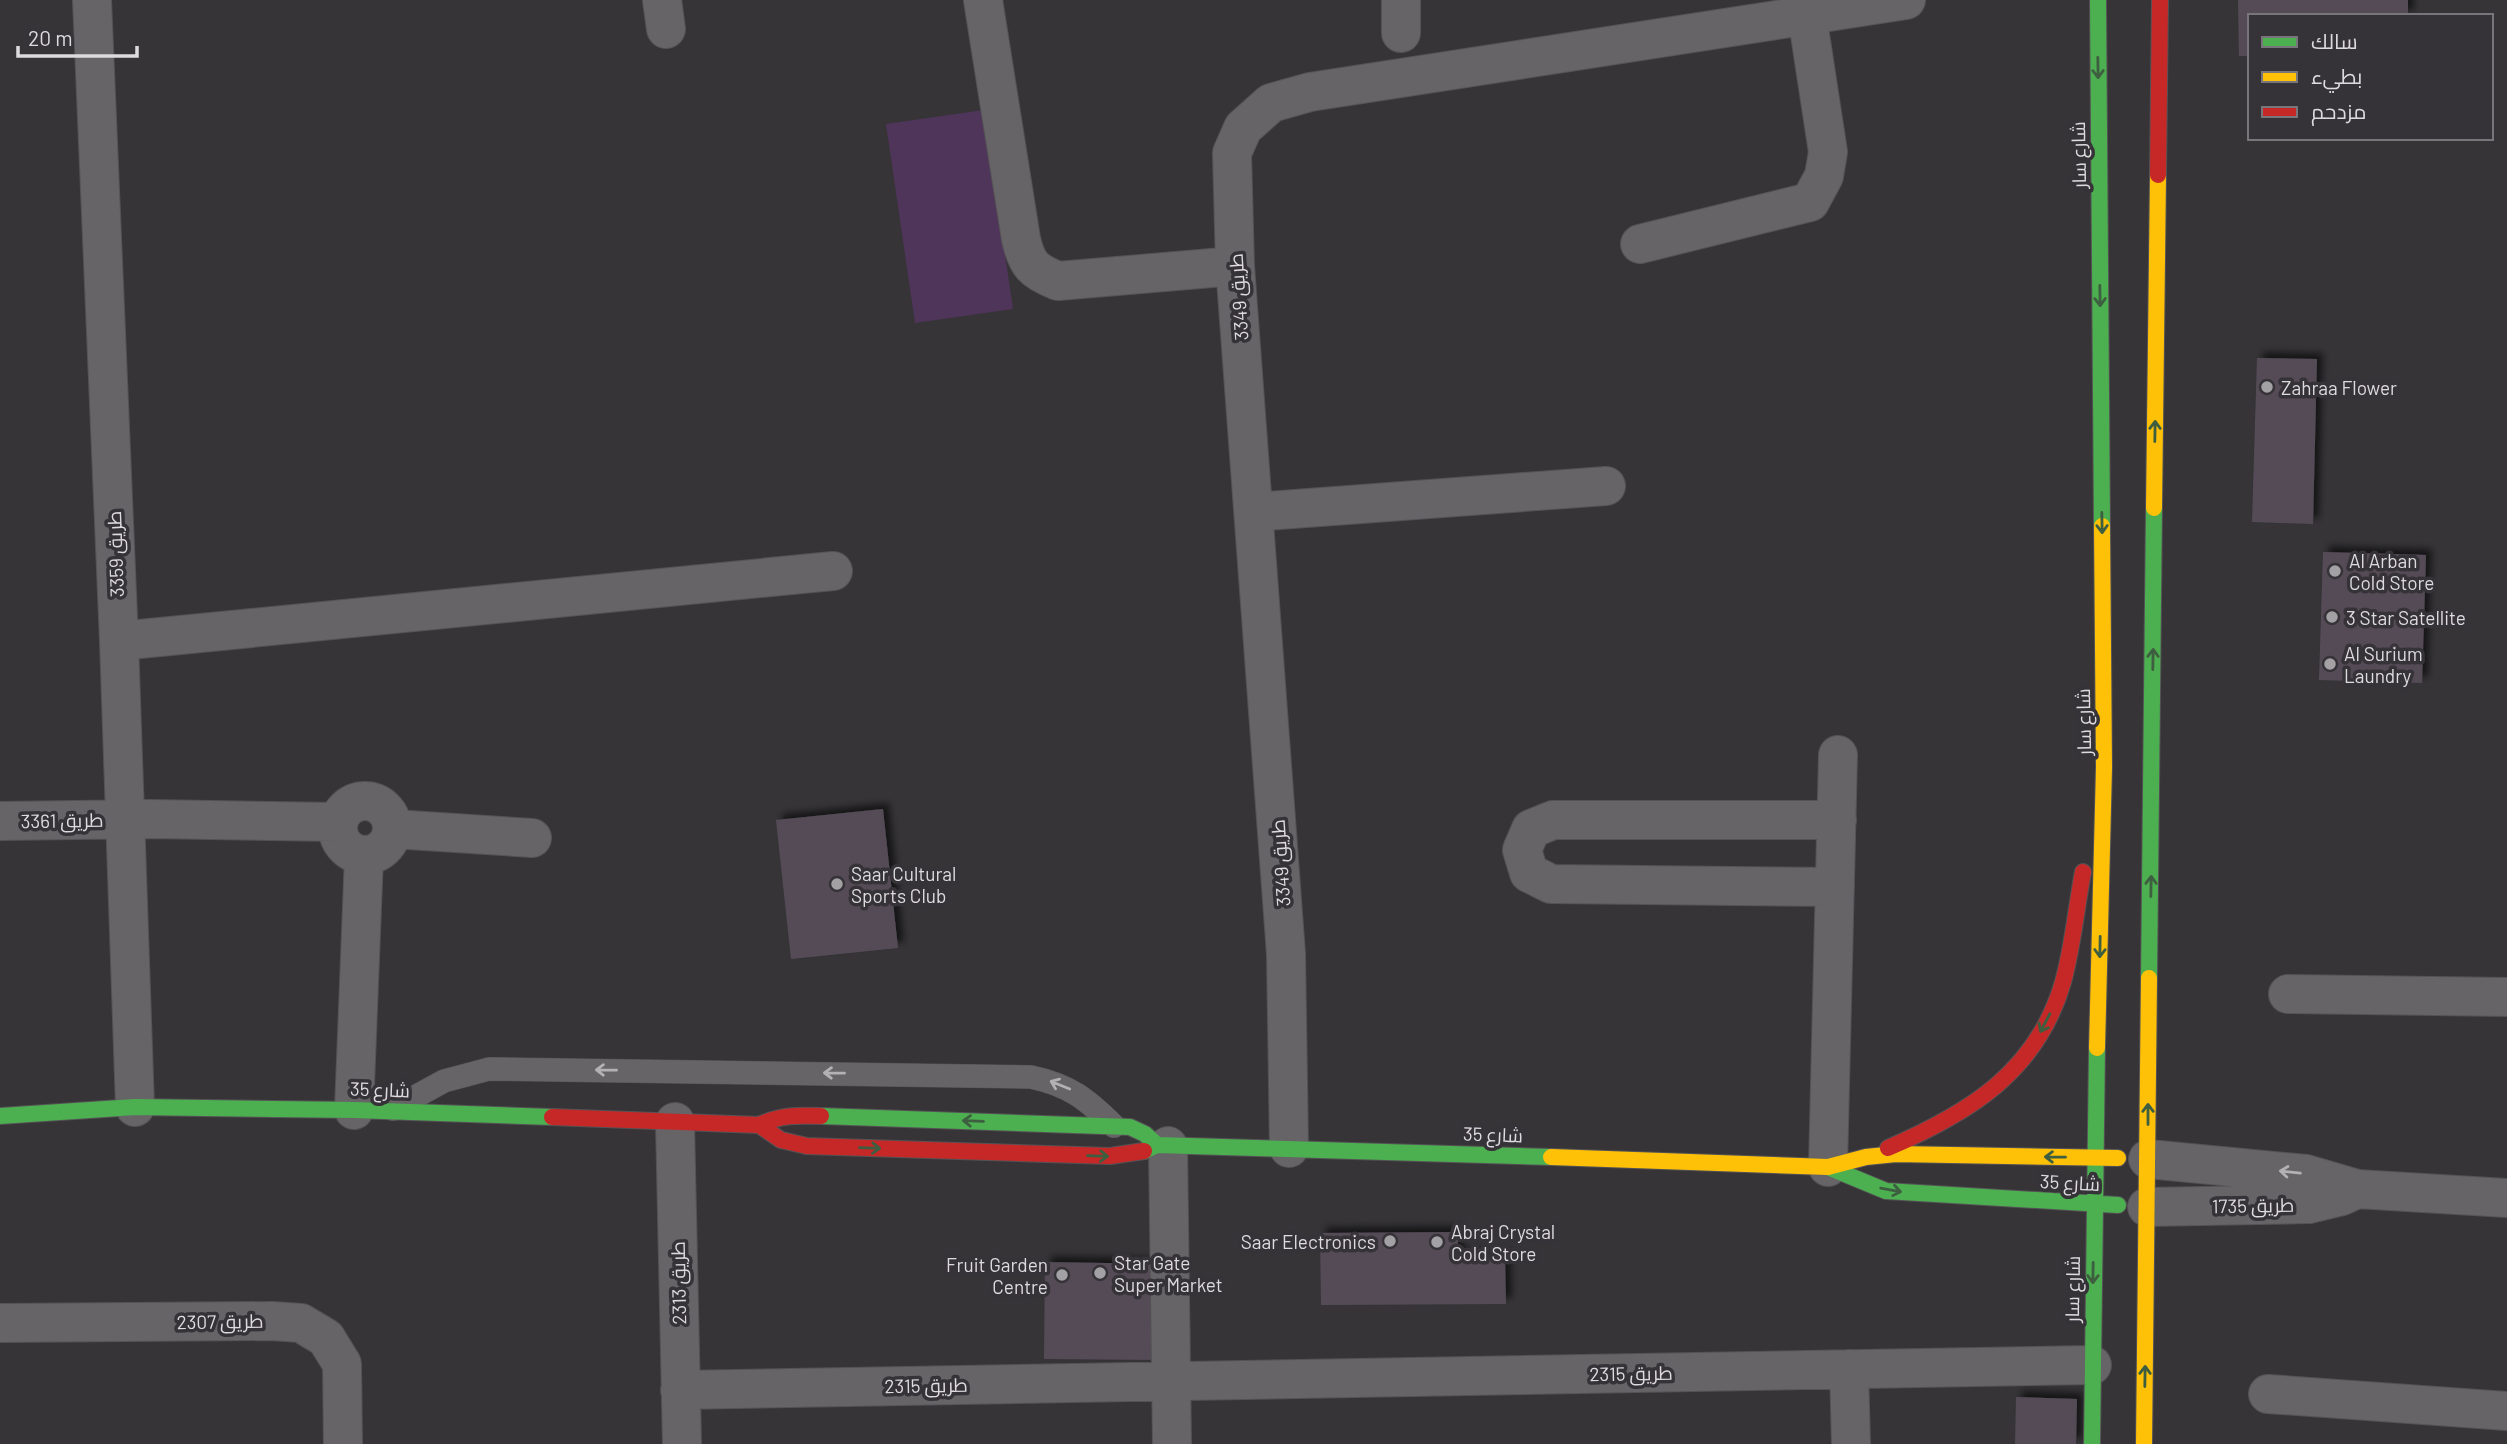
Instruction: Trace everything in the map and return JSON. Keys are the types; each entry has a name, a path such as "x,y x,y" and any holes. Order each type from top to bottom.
{"street":[{"name":"طريق 3359","path":"92,0 135,1107"},
{"path":"983,0 1021,239 1026,259 1039,274 1058,281 1236,266"},
{"name":"طريق 3349","path":"1289,1148 1286,954 1236,266 1232,153 1243,128 1271,103 1310,92 1829,9 1906,0"},
{"name":"شارع سار","path":"2092,1444 2094,1158 2104,767 2098,0"},
{"path":"2144,1444 2160,0"},
{"path":"1640,244 1810,202 1825,176 1828,152 1829,9"},
{"path":"1254,512 1606,486"},
{"path":"119,641 833,572"},
{"path":"1828,1167 1838,755"},
{"path":"1866,1157 1927,1132 1982,1099 2013,1070 2043,1027 2057,999 2066,968 2104,767"},
{"path":"362,800 383,808 390,817 393,829 384,848 364,856 346,849 337,832 337,822 342,812 351,804 362,800"},
{"name":"طريق 3361","path":"0,821 125,819 337,822"},
{"path":"1835,887 1551,884 1530,873 1522,850 1531,829 1553,820 1837,820"},
{"path":"393,829 532,838"},
{"path":"364,856 372,1110"},
{"path":"2288,993 2507,997"},
{"name":"شارع 35","path":"0,1116 135,1107 372,1110 760,1125 774,1118 791,1115 1130,1127 1163,1145"},
{"name":"طريق 2313","path":"676,1122 681,1444"},
{"name":"شارع 35","path":"760,1125 773,1137 789,1144 807,1146 1110,1156 1142,1153 1163,1145 1828,1167 1866,1157 1916,1154 2148,1159"},
{"path":"1163,1145 1172,1444"},
{"name":"طريق 1735","path":"2148,1159 2306,1174 2357,1189 2507,1198"},
{"name":"شارع 35","path":"1828,1167 1886,1191 2147,1207"},
{"name":"طريق 1735","path":"2147,1207 2309,1204 2335,1199 2357,1189"},
{"name":"طريق 2307","path":"0,1324 259,1321 302,1323 326,1338 342,1364 343,1444"},
{"name":"طريق 2315","path":"680,1390 2092,1365"},
{"path":"1849,1369 1850,1444"},
{"path":"2268,1394 2507,1411"}],"lane":[{"path":"372,1110 444,1081 489,1069 1031,1077 1071,1089 1089,1101 1114,1126"}],"shaded area":[{"path":"984,110 1013,309 915,323 886,124"}],"building":[{"path":"2238,0 2408,0 2408,14 2248,14 2248,56 2239,56"},
{"path":"2257,358 2317,359 2313,524 2252,522"},
{"path":"2323,552 2426,555 2422,683 2319,680"},
{"name":"Saar Cultural Sports Club","path":"883,809 898,948 791,959 776,820"},
{"path":"1458,1232 1458,1255 1505,1255 1506,1304 1321,1305 1320,1233"},
{"path":"1045,1262 1163,1264 1162,1360 1044,1359"},
{"path":"2016,1397 2077,1399 2076,1444 2015,1444"}],"traffic: fast":[{"path":"2098,0 2102,526"},
{"path":"2149,978 2154,508"},
{"path":"2092,1444 2097,1048"},
{"path":"0,1116 135,1107 354,1110 552,1117"},
{"path":"821,1116 1130,1127 1145,1134 1157,1145"},
{"path":"1144,1151 1157,1145 1551,1157"},
{"path":"1828,1167 1886,1191 2118,1205"}],"traffic: slow":[{"path":"2154,508 2158,175"},
{"path":"2097,1048 2104,767 2102,526"},
{"path":"2144,1444 2149,978"},
{"path":"1551,1157 1828,1167 1866,1157 1896,1154 2118,1158"}],"traffic: jam":[{"path":"2158,175 2160,0"},
{"path":"1888,1148 1918,1135 1972,1104 2018,1065 2036,1041 2051,1014 2063,982 2083,872"},
{"path":"552,1117 759,1125 789,1116 821,1116"},
{"path":"759,1125 781,1140 807,1146 1110,1156 1144,1151"}],"place":[{"name":"Zahraa Flower","path":"2267,387"},
{"name":"Al Arban Cold Store","path":"2335,571"},
{"name":"3 Star Satellite","path":"2332,617"},
{"name":"Al Surium Laundry","path":"2330,664"},
{"name":"Saar Cultural Sports Club","path":"837,884"},
{"name":"Saar Electronics","path":"1390,1241"},
{"name":"Abraj Crystal Cold Store","path":"1437,1242"},
{"name":"Star Gate Super Market","path":"1100,1273"},
{"name":"Fruit Garden Centre","path":"1062,1275"}]}
